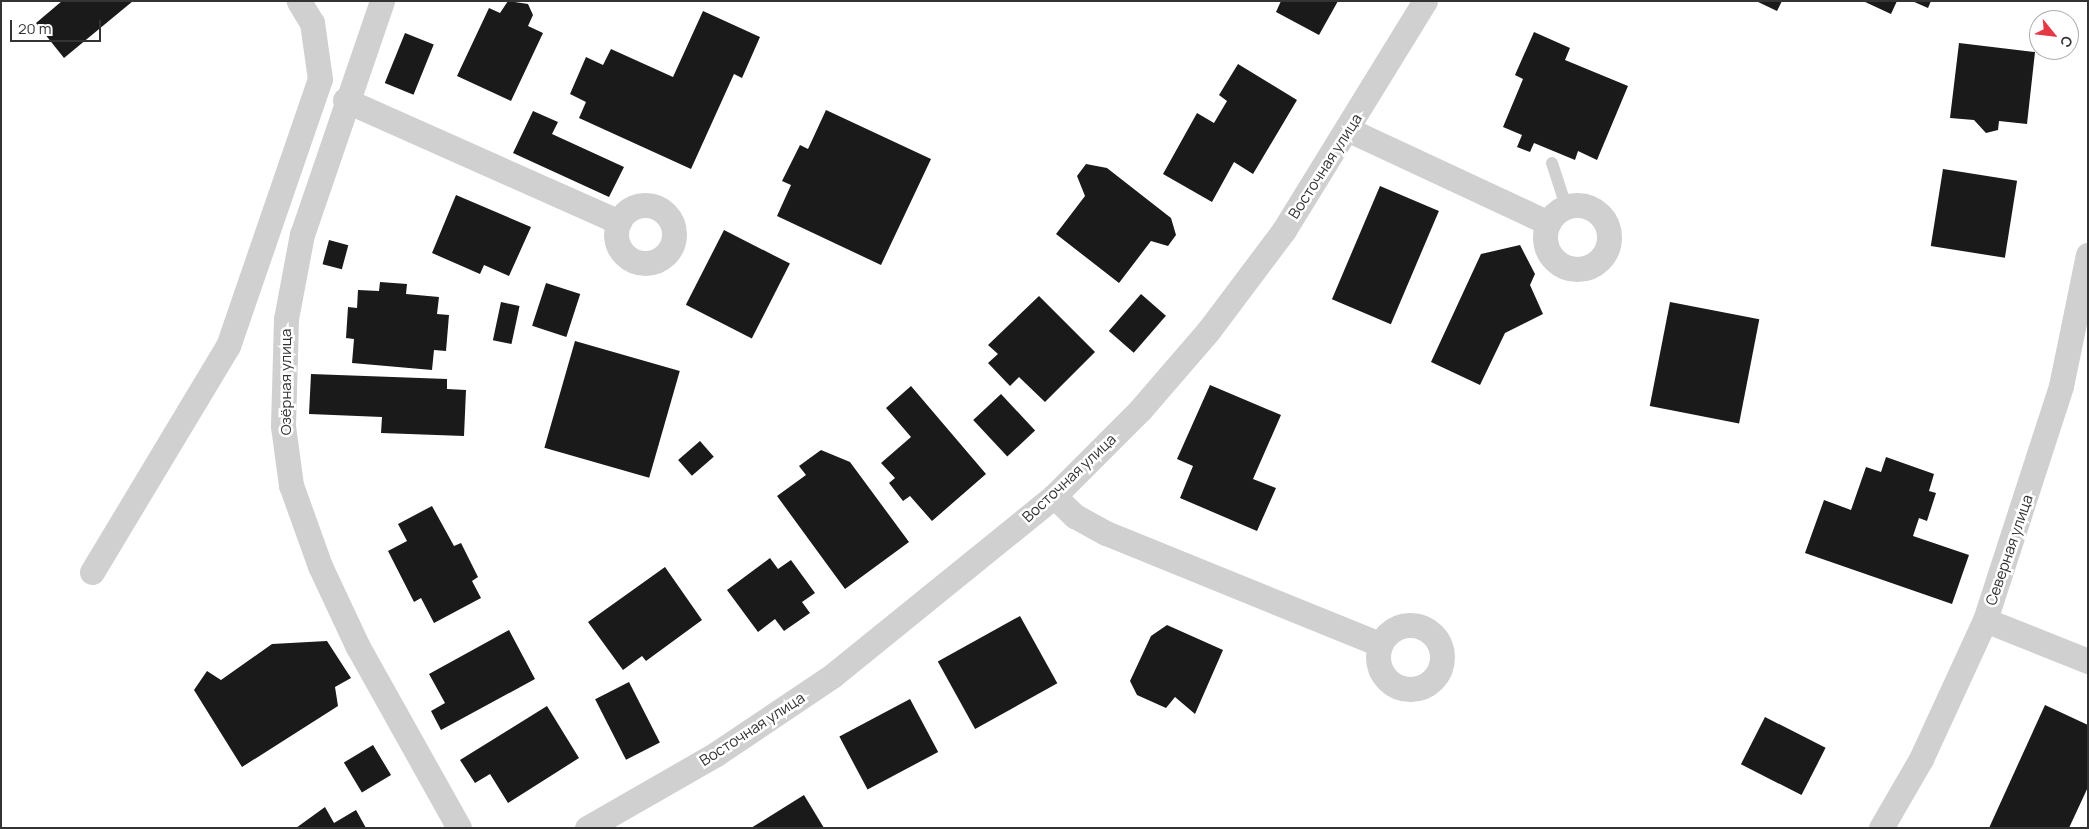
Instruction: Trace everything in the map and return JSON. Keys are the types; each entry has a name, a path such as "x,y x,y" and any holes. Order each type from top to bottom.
{"street":[{"path":"92,572 228,346 320,79 312,23 298,1"},
{"name":"Озёрная улица","path":"382,1 345,100 302,234 286,319 283,426 292,485 320,566 358,647 459,828"},
{"name":"Восточная улица","path":"587,828 716,754 832,676 1054,496 1140,410 1210,330 1284,230 1349,130 1425,1"},
{"path":"345,100 619,222"},
{"path":"1349,130 1548,223"},
{"path":"1566,206 1591,207 1608,225 1610,237 1600,260 1589,267 1564,266 1547,248 1548,223 1566,206"},
{"name":"Северная улица","path":"1882,828 1921,759 1984,620 2061,386 2088,255"},
{"path":"1054,496 1075,516 1106,533 1380,644"},
{"path":"1984,620 2088,662"}],"lane":[{"path":"1552,163 1566,206"}],"building":[{"path":"62,1 133,1 64,58 36,23"},
{"path":"508,1 528,4 533,15 528,26 543,33 511,101 457,76 489,8 500,13"},
{"path":"1281,1 1338,1 1319,35 1276,12"},
{"path":"1756,1 1782,1 1777,11"},
{"path":"1863,1 1897,1 1891,14"},
{"path":"1912,1 1931,1 1928,8"},
{"path":"703,11 760,37 742,78 734,74 691,169 579,118 586,102 570,94 586,57 603,65 611,49 673,77"},
{"path":"1534,32 1570,48 1565,60 1628,86 1597,160 1578,151 1575,160 1534,143 1530,152 1517,147 1522,135 1503,127 1523,79 1515,75"},
{"path":"405,33 434,45 414,95 385,83"},
{"path":"1959,43 2029,51 2029,60 2034,60 2027,124 1999,121 1998,130 1986,133 1974,120 1950,118"},
{"path":"1238,64 1297,100 1253,174 1234,162 1212,202 1163,174 1197,113 1214,123 1227,101 1219,95"},
{"path":"826,110 931,159 881,265 777,216 791,185 782,181 800,145 808,149"},
{"path":"533,111 558,122 552,134 624,167 609,197 513,153"},
{"path":"1086,164 1107,168 1171,218 1176,235 1168,246 1151,241 1119,283 1056,234 1085,196 1077,176"},
{"path":"1943,169 2017,181 2005,258 1931,246"},
{"path":"1380,186 1439,211 1391,324 1332,299"},
{"path":"456,195 531,227 509,276 484,265 480,274 432,253"},
{"path":"724,230 790,264 752,338 686,305"},
{"path":"329,240 348,245 342,269 323,264"},
{"path":"1520,245 1535,274 1530,285 1543,314 1505,333 1480,385 1431,362 1481,254"},
{"path":"380,282 407,284 406,294 439,297 437,314 449,315 446,351 434,350 432,370 352,363 354,339 346,338 348,307 357,308 358,290 379,291"},
{"path":"546,283 580,294 566,337 532,326"},
{"path":"1141,294 1166,316 1134,353 1109,331"},
{"path":"1039,296 1095,352 1045,402 1019,377 1010,386 988,363 998,354 988,345"},
{"path":"501,302 520,306 511,344 493,340"},
{"path":"1670,302 1759,319 1739,423 1650,406"},
{"path":"575,341 680,371 649,478 544,448"},
{"path":"311,374 447,379 447,389 466,390 464,436 381,433 382,417 309,414"},
{"path":"1210,385 1281,415 1253,479 1276,488 1257,531 1180,498 1193,466 1177,459"},
{"path":"911,386 986,474 932,521 910,496 903,501 889,483 895,478 881,463 911,437 886,408"},
{"path":"1001,394 1035,431 1007,456 973,420"},
{"path":"700,441 714,457 692,476 678,460"},
{"path":"821,450 850,462 909,542 845,589 777,496 806,475 799,466"},
{"path":"1886,457 1934,474 1929,491 1936,493 1927,521 1919,518 1913,536 1969,555 1952,604 1805,553 1824,500 1851,510 1866,467 1881,472"},
{"path":"432,506 454,546 461,543 478,577 472,581 481,598 434,623 421,598 414,602 388,551 407,541 398,524"},
{"path":"770,558 778,569 791,560 815,593 802,602 810,613 784,631 775,619 758,632 727,590"},
{"path":"665,567 702,620 646,661 642,656 623,670 588,622"},
{"path":"1020,616 1057,683 975,729 938,662"},
{"path":"1167,625 1223,650 1195,714 1175,697 1166,708 1137,695 1130,681 1151,636"},
{"path":"509,630 535,679 441,730 431,711 445,703 429,674"},
{"path":"327,641 351,678 335,687 338,706 242,767 194,690 207,671 221,680 272,644"},
{"path":"629,682 660,743 626,760 595,699"},
{"path":"910,699 938,752 868,790 839,737"},
{"path":"2045,705 2088,725 2088,787 2069,828 1989,828"},
{"path":"547,706 579,758 508,803 490,774 475,783 460,760"},
{"path":"1765,717 1826,748 1802,795 1741,764"},
{"path":"373,745 391,775 362,793 344,763"},
{"path":"804,795 824,828 751,828"},
{"path":"325,807 334,823 356,810 366,828 296,828"}]}
